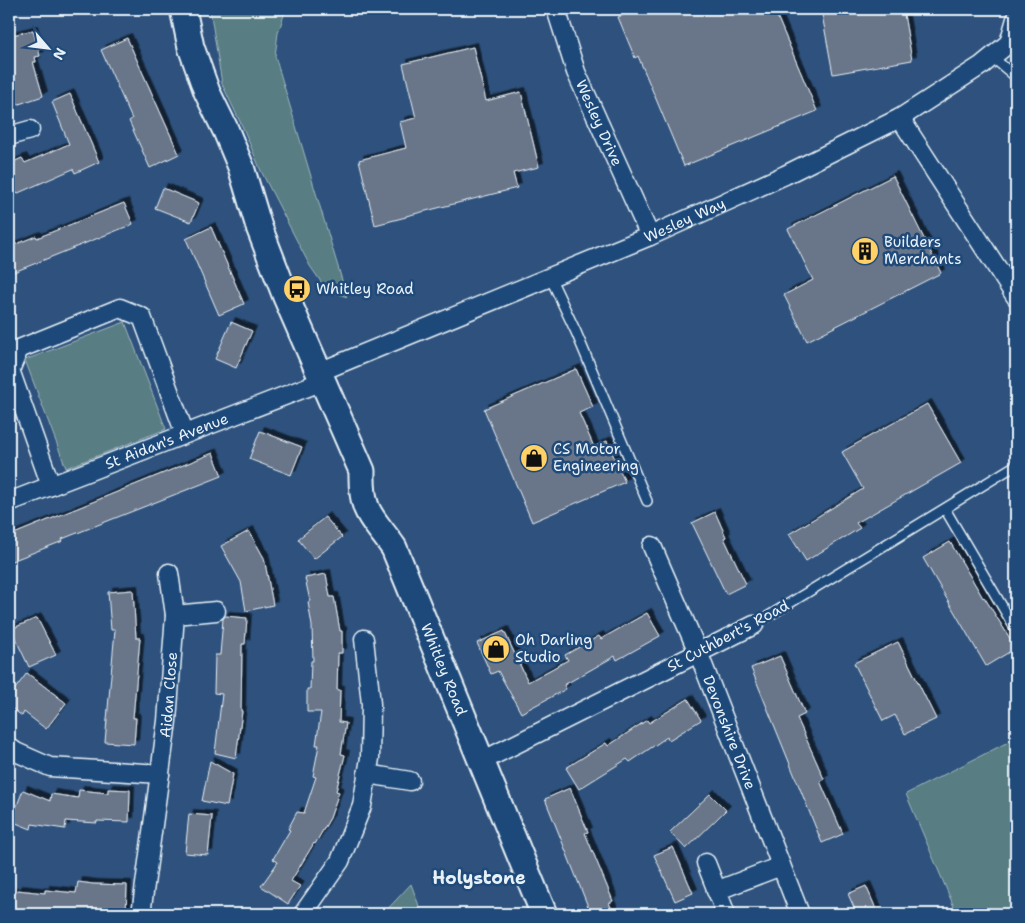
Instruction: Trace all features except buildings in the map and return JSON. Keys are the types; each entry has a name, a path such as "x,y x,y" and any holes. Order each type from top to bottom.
{"street":[{"name":"Whitley Road","path":"183,9 191,48 207,92 237,158 259,227 286,297 362,471 362,496 365,508 374,523 394,548 544,914"},
{"name":"Wesley Drive","path":"556,9 576,72 650,236"},
{"name":"Wesley Way","path":"321,376 650,236 785,176 900,118 982,65 1009,43 1015,27"},
{"path":"900,118 1016,297"},
{"path":"9,136 30,130"},
{"path":"51,486 10,370 19,349 120,308 142,317 186,434"},
{"name":"St Aidan's Avenue","path":"9,502 186,434 321,376"},
{"name":"Devonshire Drive","path":"652,546 698,652 800,914"},
{"name":"Aidan Close","path":"141,914 167,721 175,615 169,573"},
{"path":"175,615 216,611"},
{"name":"St Cuthbert's Road","path":"482,761 698,652 754,626"},
{"path":"303,914 340,861 362,806 370,758 371,704 364,640"},
{"path":"9,746 16,752 50,768 160,774"},
{"path":"367,774 410,781"},
{"path":"706,863 726,914"},
{"path":"716,890 781,866"}],"lane":[{"path":"992,57 1016,78"},
{"path":"550,277 576,332 647,501"},
{"name":"St Cuthbert's Road","path":"754,626 1016,465"},
{"path":"945,509 1016,630"}],"green space":[{"path":"210,9 286,9 278,33 275,56 347,297 326,289 310,266 261,171 222,84"},
{"path":"125,322 166,429 66,468 25,360"},
{"path":"1016,738 1016,914 957,914 906,794"},
{"path":"411,884 422,914 383,914"}],"place":[{"name":"Builders Merchants","path":"865,251"},
{"name":"Whitley Road","path":"297,289"},
{"name":"CS Motor Engineering","path":"534,458"},
{"name":"Oh Darling Studio","path":"496,649"}],"district":[{"name":"Holystone","path":"479,878"}]}
